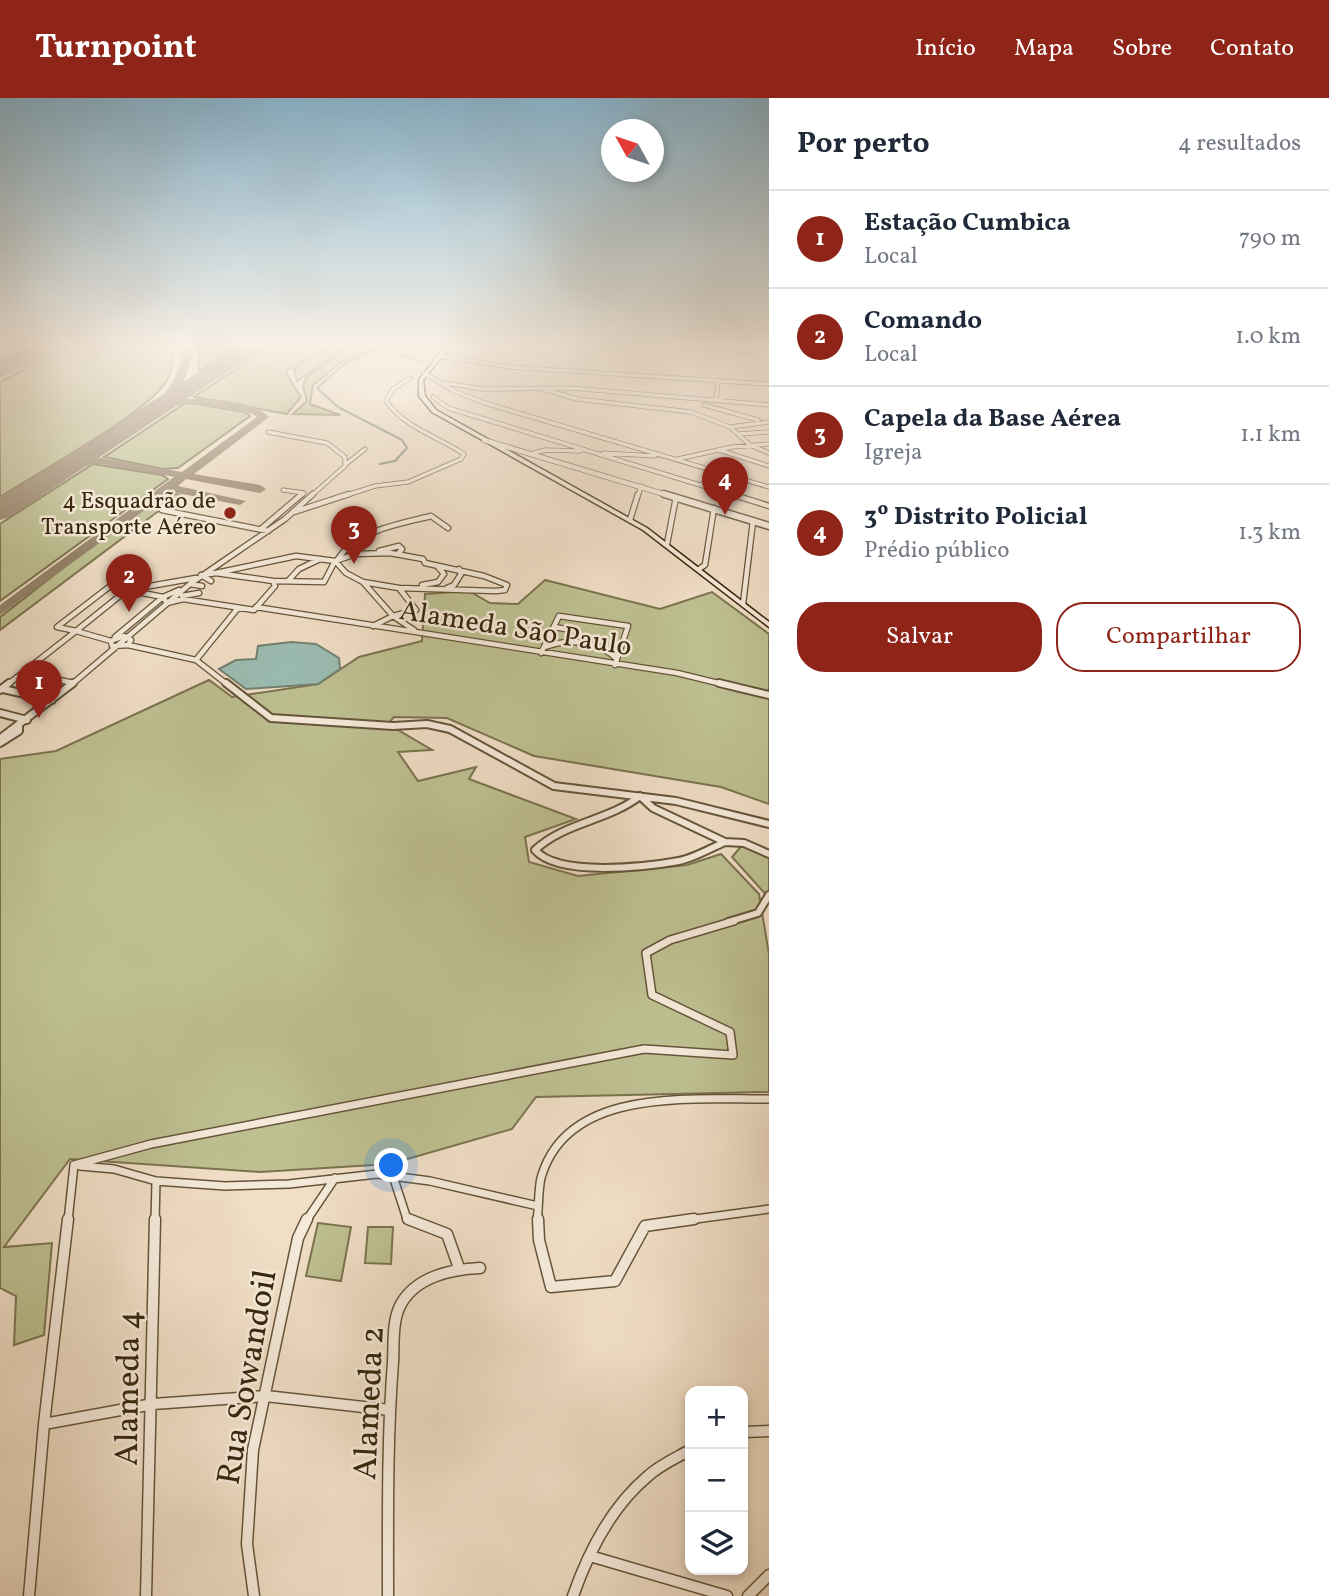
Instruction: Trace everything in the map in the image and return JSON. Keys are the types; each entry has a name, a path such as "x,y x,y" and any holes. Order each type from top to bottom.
{"main road":[{"path":"442,415 630,520 667,544 769,625"}],"street":[{"path":"292,512 375,486 408,482 461,459 464,454 451,444 409,425 396,415"},
{"path":"470,415 769,506"},
{"path":"525,415 769,487"},
{"path":"696,415 730,427 750,445 769,453"},
{"path":"737,415 769,422"},
{"path":"757,415 758,421"},
{"path":"730,427 758,421"},
{"path":"268,432 327,443 345,457 356,457"},
{"path":"739,434 769,432"},
{"path":"484,440 769,525"},
{"path":"676,460 718,450 769,444"},
{"path":"1,742 19,731 19,726 115,647 165,600 179,596 184,588 200,576 268,531 365,449"},
{"path":"534,453 545,450 667,457"},
{"path":"718,450 769,466"},
{"path":"345,457 345,466"},
{"path":"700,485 721,473"},
{"path":"630,520 641,486"},
{"path":"261,529 303,493 283,490"},
{"path":"667,544 676,497"},
{"path":"699,569 705,565 714,508"},
{"path":"162,510 268,531"},
{"path":"216,573 273,581 324,582 345,547 383,530 430,516 448,528"},
{"path":"743,604 753,521"},
{"path":"1,690 128,590 296,556 337,560 371,553 394,552 502,582 507,588 496,591 413,587"},
{"path":"288,581 299,569 322,559"},
{"path":"337,560 346,573 363,582 399,588 438,582 444,574 437,566"},
{"path":"443,589 454,585 461,574 459,569"},
{"path":"200,576 211,581"},
{"path":"256,607 275,586 273,581"},
{"path":"363,582 392,616 422,634"},
{"path":"190,584 202,586"},
{"path":"127,636 113,639 57,626 109,587 165,600"},
{"path":"373,626 392,616 416,610 399,588"},
{"path":"113,639 124,627 165,600 199,593"},
{"name":"Alameda São Paulo","path":"179,596 238,608 254,610 256,607 616,662 677,673 769,695"},
{"path":"196,660 238,608"},
{"path":"559,616 628,626 616,662 600,647 571,643 542,650 559,616"},
{"path":"554,627 566,629"},
{"path":"127,636 131,640 128,645"},
{"path":"113,639 115,647"},
{"path":"115,647 128,645 196,660 271,718 353,721 393,726 427,724 450,729 554,786 676,801 769,824"},
{"path":"24,672 73,683"},
{"path":"1,690 52,700"},
{"path":"0,713 27,720"},
{"path":"640,796 626,809 545,838 535,850 541,857 576,869 681,861 725,842"},
{"path":"640,796 653,808 725,842 744,843 769,854"},
{"path":"74,1165 151,1144 644,1049 733,1055 730,1032 652,995 646,953 670,940 758,913 769,895"},
{"path":"769,1099 646,1101 607,1110 570,1128 550,1150 538,1191 537,1227 551,1287 615,1281 645,1226 769,1209"},
{"path":"74,1165 114,1169 156,1181 225,1186 289,1184 363,1174 393,1176 430,1181 538,1206"},
{"path":"29,1596 44,1424 74,1165"},
{"path":"393,1176 407,1219 447,1234 459,1268"},
{"name":"Rua Sowandoil","path":"254,1596 247,1544 253,1450 298,1238 313,1208 335,1178"},
{"name":"Alameda 4","path":"146,1596 153,1404 156,1181"},
{"name":"Alameda 2","path":"388,1596 390,1410 397,1314 402,1302 439,1275 459,1268 480,1268"},
{"path":"44,1424 153,1404 266,1396 390,1410"},
{"path":"748,1432 769,1433"},
{"path":"573,1596 590,1556 608,1525 645,1478 685,1453"},
{"path":"590,1556 727,1596"},
{"path":"748,1596 769,1575"}],"green space":[{"path":"0,415 131,415 89,443 0,497"},
{"path":"168,415 250,416 178,468 163,469 104,457"},
{"path":"93,464 162,475 168,479 0,601 0,524"},
{"path":"175,494 180,495 0,630 0,617 61,569 140,511"},
{"path":"545,580 660,609 712,592 769,634 769,804 721,787 534,756 447,718 394,717 388,724 432,750 398,752 418,781 476,767 469,779 576,819 525,837 529,862 578,876 687,865 721,854 759,894 769,954 769,1092 536,1097 512,1129 390,1164 260,1172 70,1159 4,1247 52,1243 44,1335 14,1345 16,1296 0,1288 0,759 56,751 209,680 232,697 318,684 359,657 422,641 425,594 469,591 490,603 518,604"},
{"path":"744,843 769,852 769,898 732,857"},
{"path":"318,1223 351,1227 341,1281 306,1276"},
{"path":"368,1227 393,1227 391,1264 365,1263"}],"water":[{"path":"291,642 316,644 339,658 340,669 318,684 246,689 219,669 236,660 256,659 258,646"}],"waterway":[{"path":"353,415 402,440 407,448 395,461 380,464"}],"taxiway":[{"path":"184,476 264,417 261,415"},
{"path":"72,465 101,461 184,476"},
{"path":"0,611 184,476"},
{"path":"184,476 260,489"},
{"path":"164,491 177,489 240,501"}],"runway":[{"path":"0,511 149,415"}],"place":[{"name":"4 Esquadrão de Transporte Aéreo","path":"230,513"},
{"name":"3º Distrito Policial","path":"725,515"},
{"name":"Capela da Base Aérea","path":"354,564"},
{"name":"Comando","path":"129,612"},
{"name":"Estação Cumbica","path":"39,718"}]}
